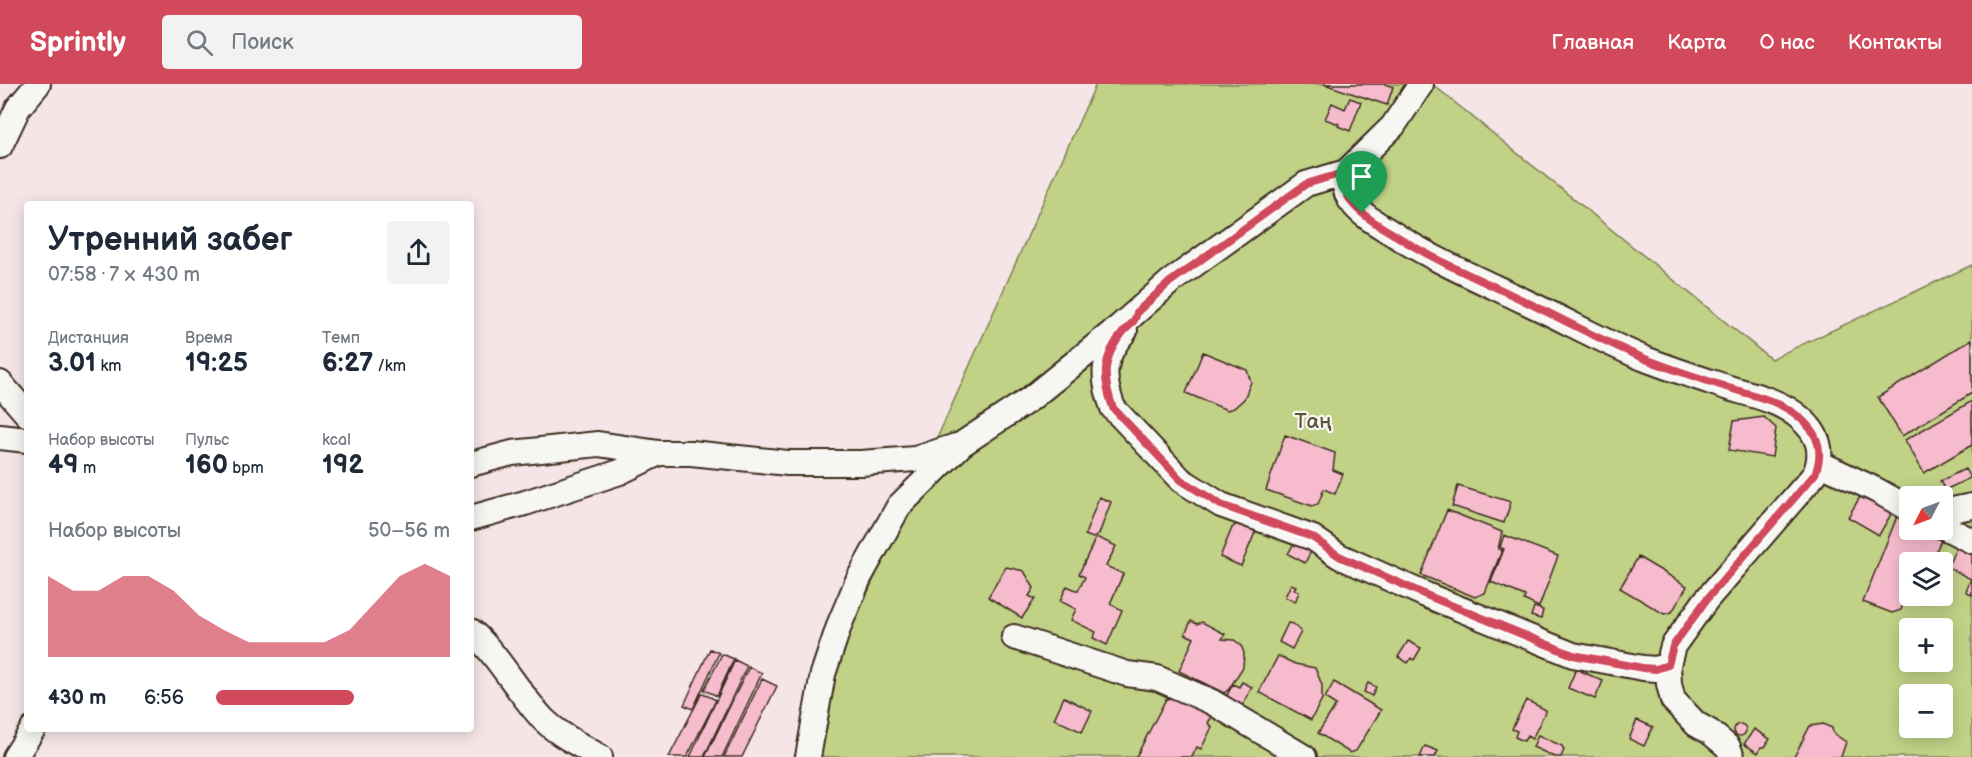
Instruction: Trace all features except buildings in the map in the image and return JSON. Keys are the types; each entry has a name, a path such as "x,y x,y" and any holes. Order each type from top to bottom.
{"street":[{"path":"0,146 18,108 38,84"},
{"path":"808,757 823,674 840,623 859,578 899,506 962,444 1030,399 1137,312 1170,282 1306,184 1346,172 1393,126 1421,84"},
{"path":"1346,172 1345,192 1353,204 1362,213 1414,248 1458,271 1647,359 1772,401 1793,413 1809,428 1817,440 1820,453 1815,474 1706,600 1673,646 1668,665 1673,700 1696,724 1728,747 1732,757"},
{"path":"1137,312 1136,319 1113,345 1108,356 1105,374 1108,394 1113,408 1181,480 1221,505 1312,537 1339,556 1426,595 1573,655 1643,668 1656,669 1668,665"},
{"path":"0,372 24,385"},
{"path":"0,383 24,411"},
{"path":"0,437 24,440"},
{"path":"474,463 512,453 598,444 659,453 691,453 788,463 861,464 915,459 962,444"},
{"path":"474,517 620,472 659,453"},
{"path":"1819,463 1899,503"},
{"path":"1953,510 1972,506"},
{"path":"1953,532 1972,541"},
{"path":"474,634 498,659 543,719 558,732 600,757"},
{"path":"1014,637 1127,674 1157,678 1212,702 1304,757"},
{"path":"15,757 31,732"}],"green space":[{"name":"Таң","path":"1096,84 1432,84 1771,359 1972,265 1972,757 794,757"}],"route":[{"path":"1346,172 1345,192 1362,213 1414,248 1458,271 1647,359 1772,401 1799,417 1809,428 1817,440 1820,453 1815,474 1706,600 1673,646 1668,665 1656,669 1624,666 1573,655 1426,595 1339,556 1312,537 1221,505 1181,480 1113,408 1105,374 1108,356 1113,345 1136,319 1137,312 1170,282 1306,184 1346,172"}]}
